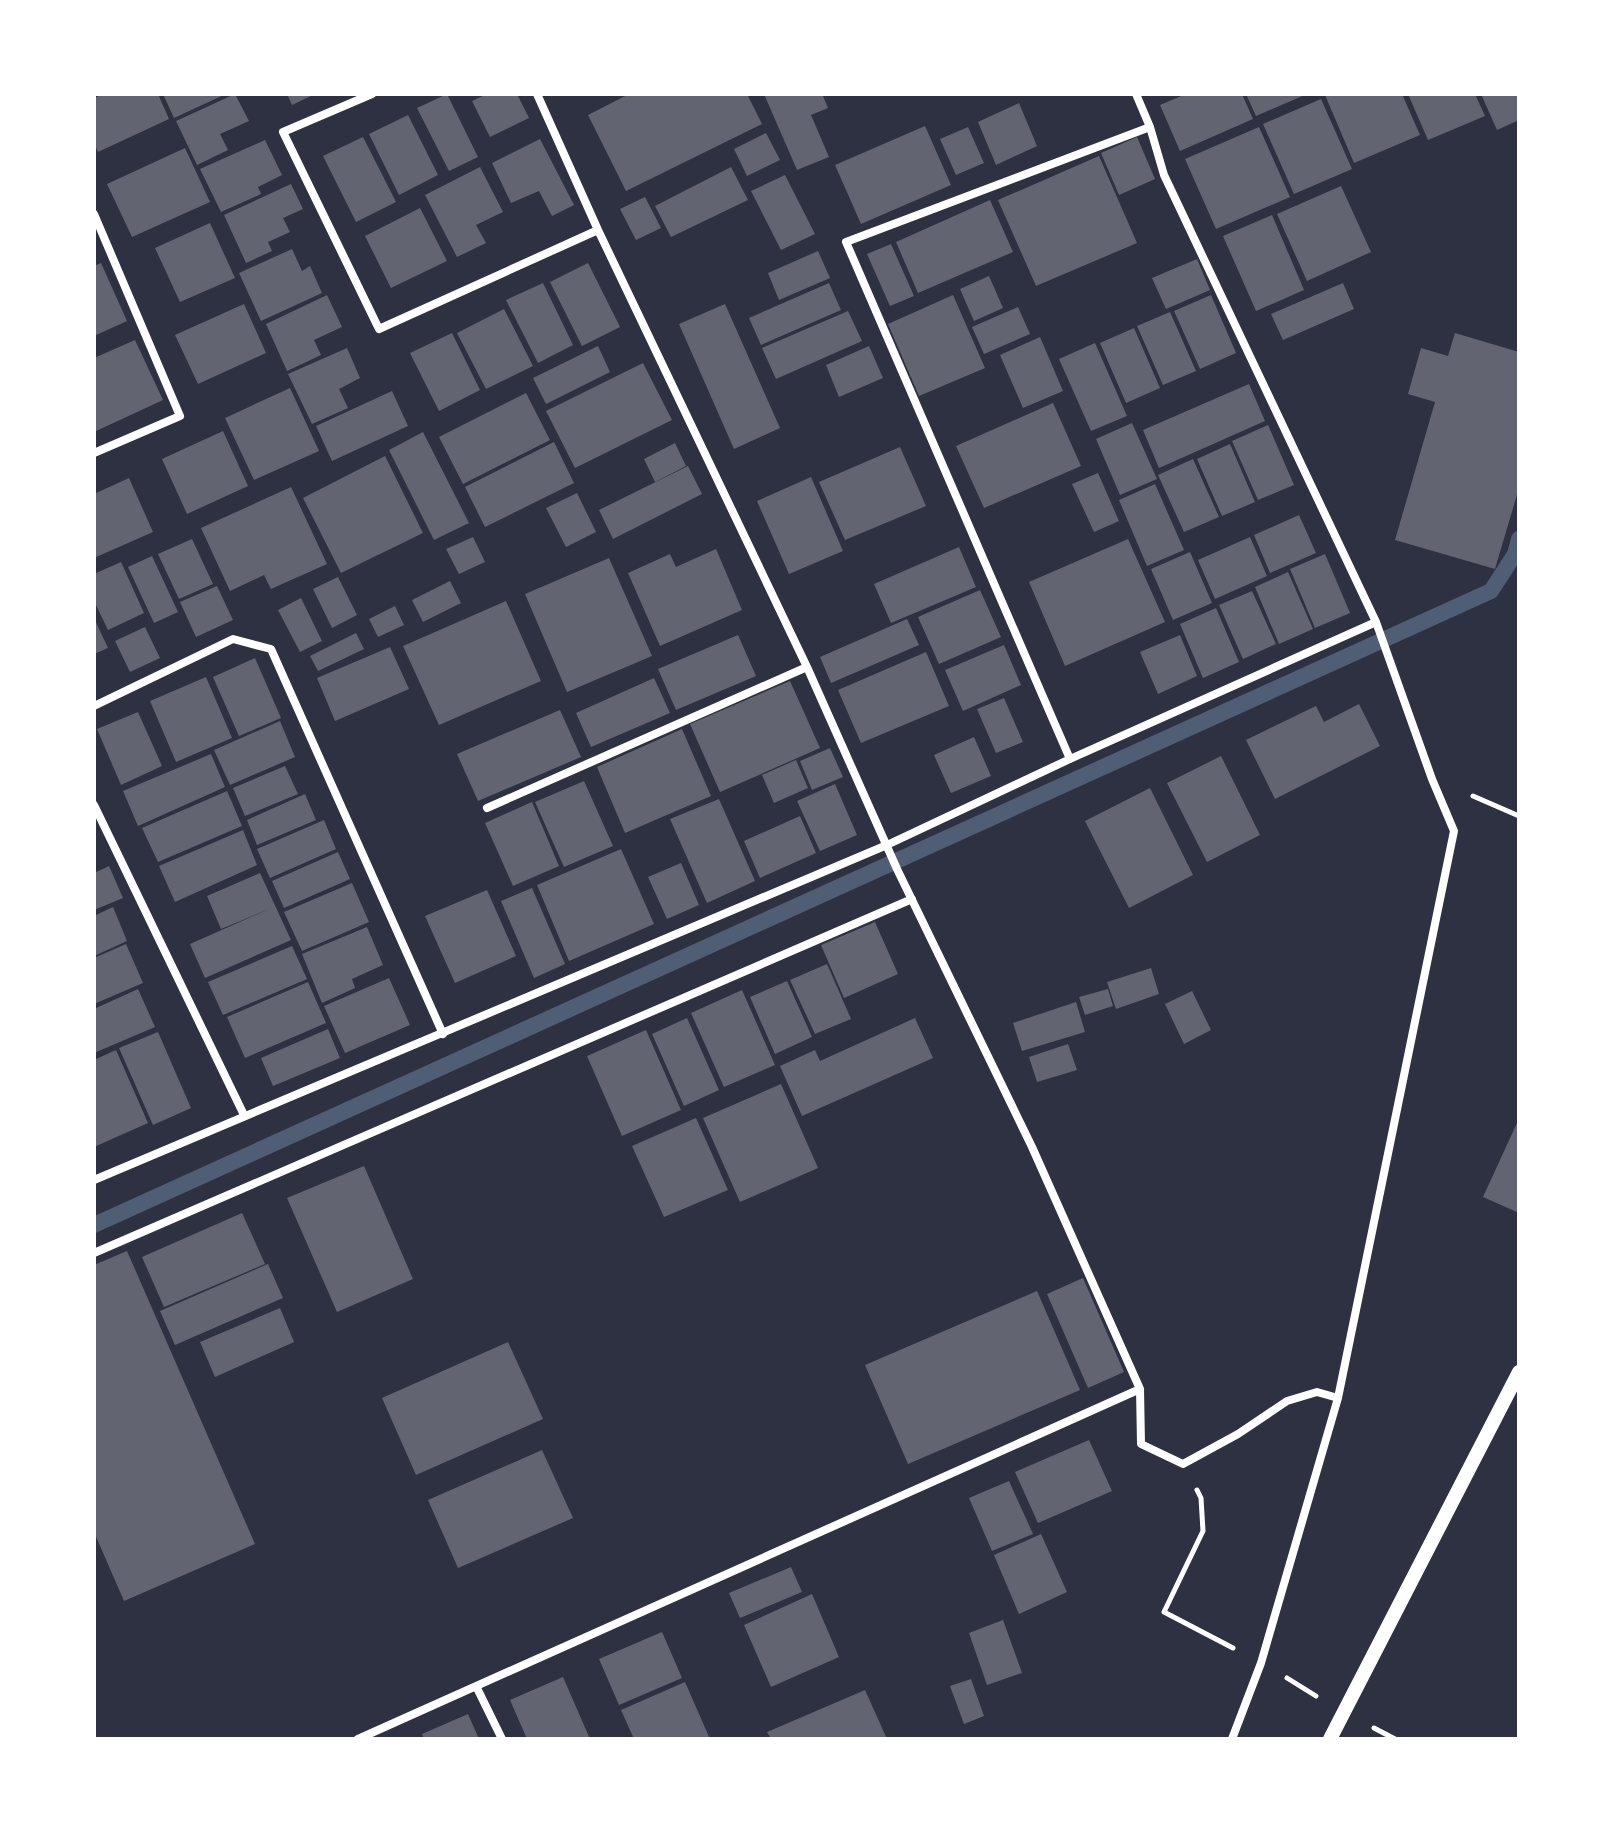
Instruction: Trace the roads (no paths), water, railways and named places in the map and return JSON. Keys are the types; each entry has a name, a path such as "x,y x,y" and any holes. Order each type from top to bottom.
{"street":[{"path":"372,94 283,132 379,329 598,230"},
{"path":"537,94 598,230 807,667 912,899 1032,1147 1140,1389 1141,1444 1183,1464 1238,1434 1287,1401 1317,1392 1338,1398"},
{"path":"1136,94 1150,127 1164,175 1376,622 1432,779 1454,831 1338,1398 1261,1663 1232,1739"},
{"path":"1070,759 846,242 1150,127"},
{"path":"94,214 180,416 94,453"},
{"path":"94,1180 887,845 1376,622"},
{"path":"94,706 233,639 271,649 443,1034"},
{"path":"487,808 807,667"},
{"path":"94,805 244,1115"},
{"path":"94,1253 912,899"},
{"path":"1330,1739 1519,1372"},
{"path":"358,1739 1140,1389"},
{"path":"477,1688 502,1739"}],"waterway":[{"path":"94,1225 1491,591 1515,554 1519,539"}]}
